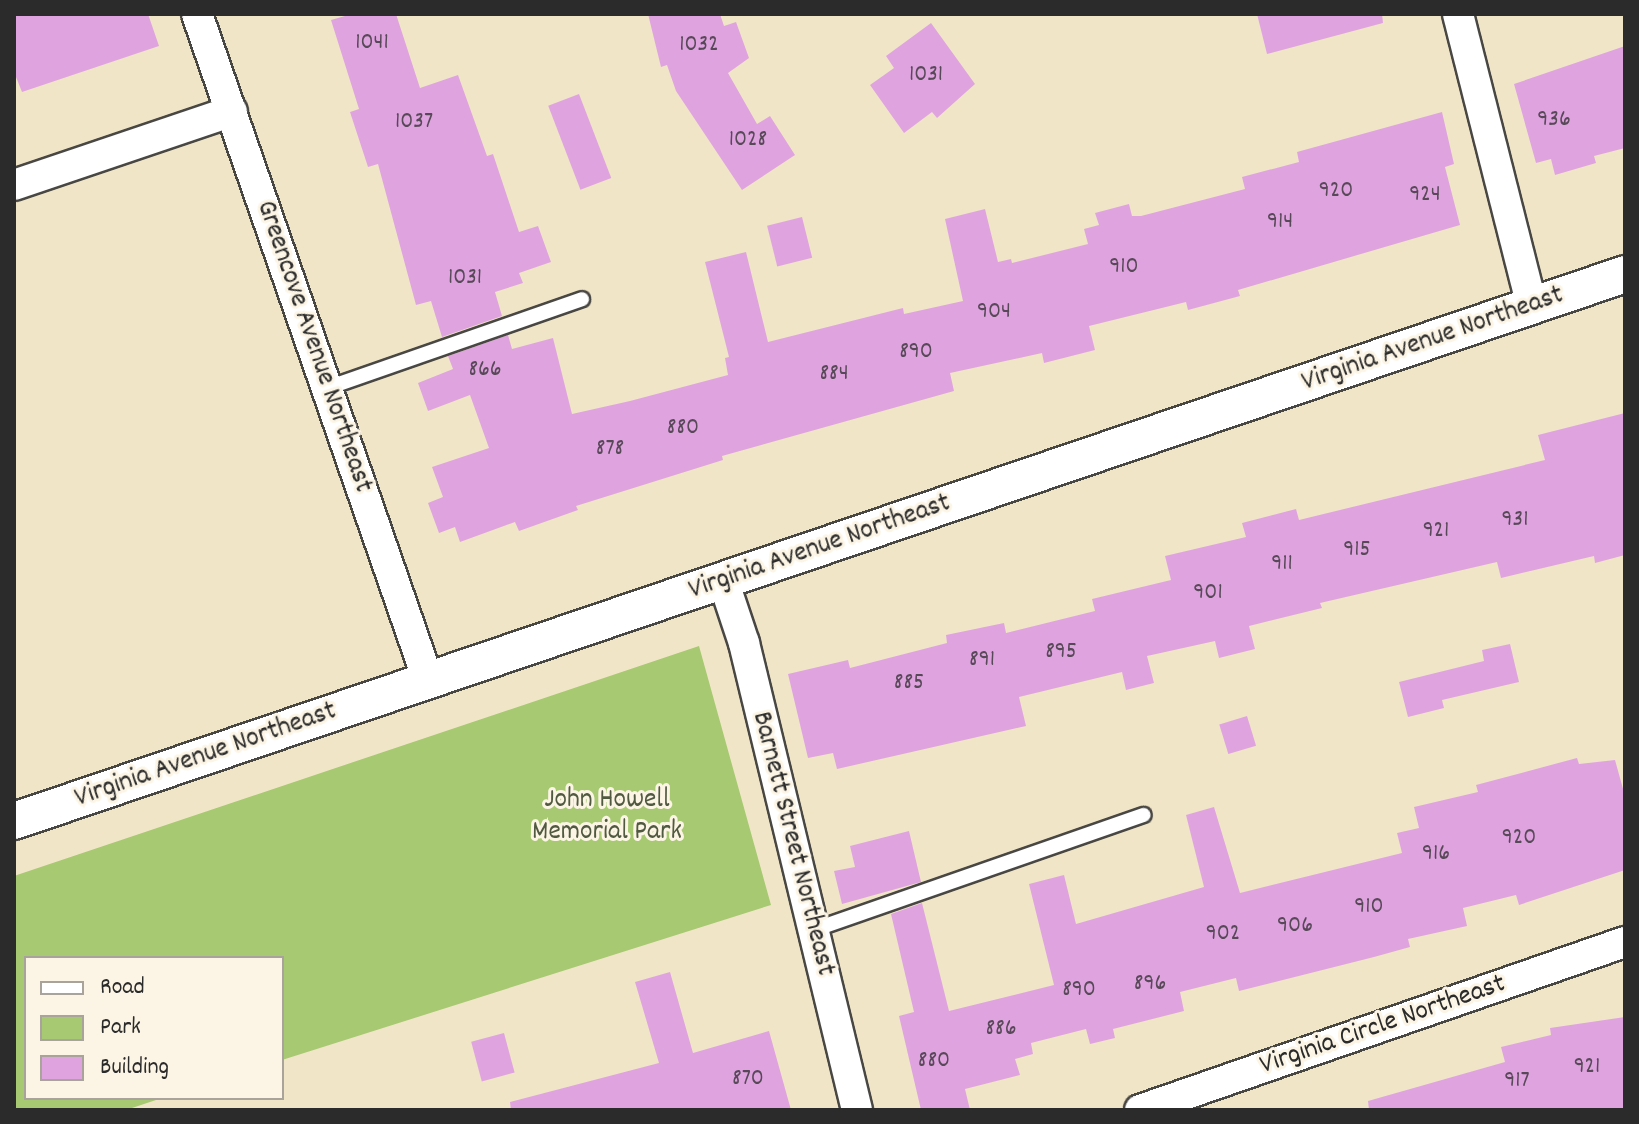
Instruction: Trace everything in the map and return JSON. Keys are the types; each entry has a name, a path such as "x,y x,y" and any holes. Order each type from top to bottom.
{"street":[{"name":"Greencove Avenue Northeast","path":"197,14 428,680"},
{"path":"1458,14 1532,306"},
{"path":"14,185 232,111"},
{"name":"Virginia Avenue Northeast","path":"14,821 1625,274"},
{"name":"Barnett Street Northeast","path":"723,580 744,643 857,1110"},
{"name":"Virginia Circle Northeast","path":"1140,1110 1625,942"}],"lane":[{"path":"327,388 582,299"},
{"path":"813,930 1144,815"}],"green space":[{"name":"John Howell Memorial Park","path":"699,646 771,905 284,1059 284,956 24,956 24,1100 156,1100 126,1110 14,1110 14,876"}],"building":[{"path":"14,14 148,14 159,46 22,92 14,72"},
{"path":"352,14 396,14 420,88 458,75 487,156 493,154 519,232 538,226 551,262 519,273 523,283 495,292 502,316 442,337 431,301 416,305 378,164 368,167 350,112 359,109 331,20"},
{"path":"648,14 720,14 724,26 736,22 749,58 728,73 757,124 770,116 795,155 742,190 676,91 667,65 661,67"},
{"path":"1257,14 1382,14 1383,23 1267,54"},
{"path":"931,23 975,84 937,118 932,112 904,133 870,85 894,68 886,56"},
{"path":"1625,46 1625,148 1594,156 1596,163 1555,175 1551,159 1536,163 1514,84"},
{"path":"579,94 611,178 580,190 548,106"},
{"path":"1442,112 1454,164 1445,167 1460,225 1238,290 1240,296 1188,310 1186,302 1089,326 1095,350 1044,363 1042,353 950,373 954,391 722,456 723,460 576,506 578,510 519,531 515,522 460,542 455,527 439,533 428,503 443,497 432,467 489,448 470,395 428,411 418,383 453,369 448,356 508,335 512,349 553,338 572,414 630,401 728,375 725,358 729,357 705,262 746,252 768,342 903,308 904,314 963,301 945,219 985,209 998,262 1011,259 1012,263 1088,244 1084,229 1099,225 1095,213 1129,204 1132,216 1141,216 1245,189 1242,177 1299,162 1297,152"},
{"path":"802,217 812,258 777,266 767,226"},
{"path":"1625,413 1625,555 1595,563 1594,556 1501,578 1497,562 1320,603 1322,608 1249,626 1255,649 1219,658 1215,641 1147,656 1154,683 1126,690 1122,672 1019,697 1026,726 837,769 833,753 808,758 788,674 848,660 850,668 947,643 946,635 1004,623 1006,633 1095,611 1092,599 1171,580 1165,556 1246,537 1242,523 1296,509 1299,520 1545,460 1538,435"},
{"path":"1510,644 1519,682 1442,700 1444,708 1408,717 1399,682 1484,661 1482,650"},
{"path":"1247,716 1256,746 1228,754 1219,724"},
{"path":"1577,758 1579,764 1615,760 1625,796 1625,870 1519,905 1516,895 1463,908 1467,926 1408,939 1410,947 1374,957 1239,991 1236,978 1180,992 1184,1011 1113,1029 1115,1038 1090,1044 1086,1029 1031,1043 1033,1054 1015,1059 1020,1075 965,1089 970,1110 921,1110 899,1016 914,1012 891,914 922,903 949,1011 1054,985 1029,884 1064,875 1076,924 1204,887 1186,815 1214,807 1240,893 1402,853 1397,833 1419,828 1414,807 1478,792 1476,785"},
{"path":"909,831 921,882 842,904 834,871 855,867 850,846"},
{"path":"670,972 693,1053 769,1031 791,1110 511,1110 510,1102 659,1063 635,982"},
{"path":"1625,1017 1625,1110 1369,1110 1368,1101 1505,1062 1501,1047 1551,1035 1550,1028"},
{"path":"504,1033 515,1073 482,1081 471,1042"}]}
